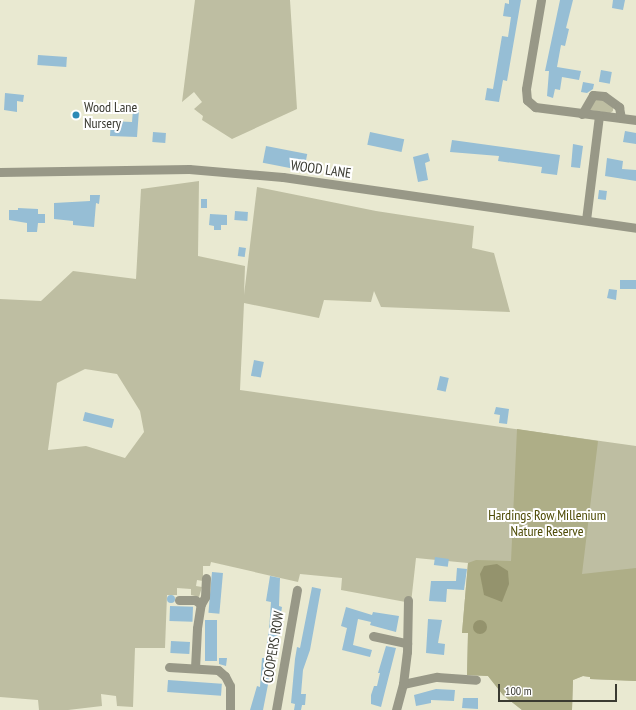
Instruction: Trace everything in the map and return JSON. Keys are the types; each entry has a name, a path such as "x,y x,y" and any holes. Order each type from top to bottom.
{"street":[{"path":"541,0 526,88 527,100 535,107 636,120"},
{"path":"582,114 594,95 604,96 619,107 621,118"},
{"path":"586,220 600,116"},
{"name":"WOOD LANE","path":"0,172 189,169 283,178 636,228"},
{"path":"195,668 201,604 205,597 206,578"},
{"name":"COOPERS ROW","path":"276,710 297,590"},
{"path":"179,600 195,600 201,604"},
{"path":"396,710 403,684 407,644 408,600"},
{"path":"373,636 407,644"},
{"path":"169,667 218,670 225,676 230,686 230,710"},
{"path":"403,684 437,678 476,680"}],"green space":[{"path":"195,0 290,0 297,109 232,139 202,120 203,116 194,109 202,102 194,92 182,102"},
{"path":"599,96 613,106 613,111 610,113 589,110 589,103"},
{"name":"Hardings Row Millenium Nature Reserve","path":"199,181 198,256 245,266 244,295 257,187 376,211 474,226 472,248 494,253 510,312 381,307 374,291 371,302 324,300 319,318 244,303 240,390 636,446 636,681 590,679 590,677 583,676 573,680 572,710 522,710 503,695 488,676 467,675 468,633 462,633 468,563 416,558 411,603 341,590 342,578 300,574 298,582 211,562 210,566 203,566 203,581 197,580 196,586 202,587 199,597 191,595 191,589 177,588 177,595 167,595 165,648 135,648 133,707 117,706 116,696 101,694 102,706 68,710 39,710 38,700 0,697 0,299 41,301 73,271 136,279 141,189","holes":["85,369 117,374 140,411 144,432 125,458 86,446 48,450 57,383"]},
{"name":"Hardings Row Millenium Nature Reserve","path":"517,429 598,441 582,574 636,568 636,681 590,679 590,677 583,676 573,680 572,710 522,710 503,695 488,676 467,675 468,633 462,633 468,563 476,560 511,561"}],"shaded area":[{"path":"497,564 508,571 509,584 502,602 484,595 480,574 484,566"},
{"path":"477,620 483,620 487,624 487,630 483,634 477,634 473,630 473,624"}],"building":[{"path":"509,0 521,0 507,81 503,80 499,102 485,100 487,88 493,89 502,36 508,37 511,17 503,16 505,3 509,4"},
{"path":"560,0 573,0 566,28 569,29 565,46 561,45 557,67 581,71 579,80 562,77 560,90 555,89 553,98 547,96 549,71 545,71"},
{"path":"613,0 625,0 623,10 612,8"},
{"path":"38,55 67,57 66,67 37,65"},
{"path":"601,70 612,72 610,84 599,82"},
{"path":"583,82 594,84 593,89 587,93 581,92"},
{"path":"5,93 24,95 23,102 17,101 17,112 4,110"},
{"path":"133,109 139,110 137,137 110,136 111,121 132,122"},
{"path":"625,131 636,133 636,144 623,142"},
{"path":"153,132 166,133 165,143 152,142"},
{"path":"370,132 404,139 402,152 367,145"},
{"path":"452,140 560,155 557,175 541,173 542,167 498,161 499,156 450,152"},
{"path":"573,144 583,146 580,168 571,167"},
{"path":"266,146 307,154 304,171 263,163"},
{"path":"428,153 430,161 425,163 428,180 418,182 413,157"},
{"path":"607,158 623,161 622,169 636,170 636,181 605,176"},
{"path":"599,190 607,191 606,200 598,199"},
{"path":"90,195 100,195 99,204 96,203 94,227 73,225 73,221 54,219 54,203 90,201"},
{"path":"201,199 207,199 207,208 201,208"},
{"path":"18,208 38,209 38,214 45,214 45,223 38,223 37,232 27,232 27,223 9,220 9,210 18,210"},
{"path":"235,211 248,212 247,221 234,220"},
{"path":"210,214 227,215 227,225 221,225 221,230 214,230 214,226 209,225"},
{"path":"239,247 246,248 245,257 238,256"},
{"path":"620,280 636,280 636,289 620,289"},
{"path":"609,289 617,290 616,300 607,298"},
{"path":"254,360 264,362 261,378 251,376"},
{"path":"440,376 449,378 446,392 437,390"},
{"path":"496,407 509,409 507,424 499,423 500,415 494,414"},
{"path":"85,412 114,419 112,428 83,421"},
{"path":"435,557 449,559 448,567 434,565"},
{"path":"457,568 467,569 464,590 447,589 446,602 429,601 431,581 456,581"},
{"path":"212,572 223,573 219,614 208,613"},
{"path":"270,576 280,578 279,606 282,607 263,710 250,710 257,686 260,687 262,658 265,658 271,602 266,601"},
{"path":"312,587 321,589 310,650 303,670 301,694 306,694 305,705 302,705 301,710 294,710 295,704 291,703 295,659 297,647 300,648"},
{"path":"169,595 173,595 175,599 173,603 169,603 167,601 167,597"},
{"path":"170,606 193,607 192,622 169,621"},
{"path":"346,607 372,615 373,612 399,616 396,632 370,625 371,622 358,619 353,645 372,650 370,657 342,650 347,628 341,626"},
{"path":"428,619 442,620 438,643 445,644 444,655 426,653"},
{"path":"205,620 217,620 217,661 205,661"},
{"path":"171,641 190,642 189,654 170,653"},
{"path":"386,646 396,648 381,707 371,704 371,695 374,686 377,686 380,673 378,673"},
{"path":"219,658 227,658 226,666 219,664"},
{"path":"168,680 222,684 221,696 167,692"},
{"path":"436,689 455,690 454,701 431,700 431,703 416,706 414,695"},
{"path":"463,698 478,698 478,709 462,708"}],"place":[{"name":"Wood Lane Nursery","path":"76,115"}]}
